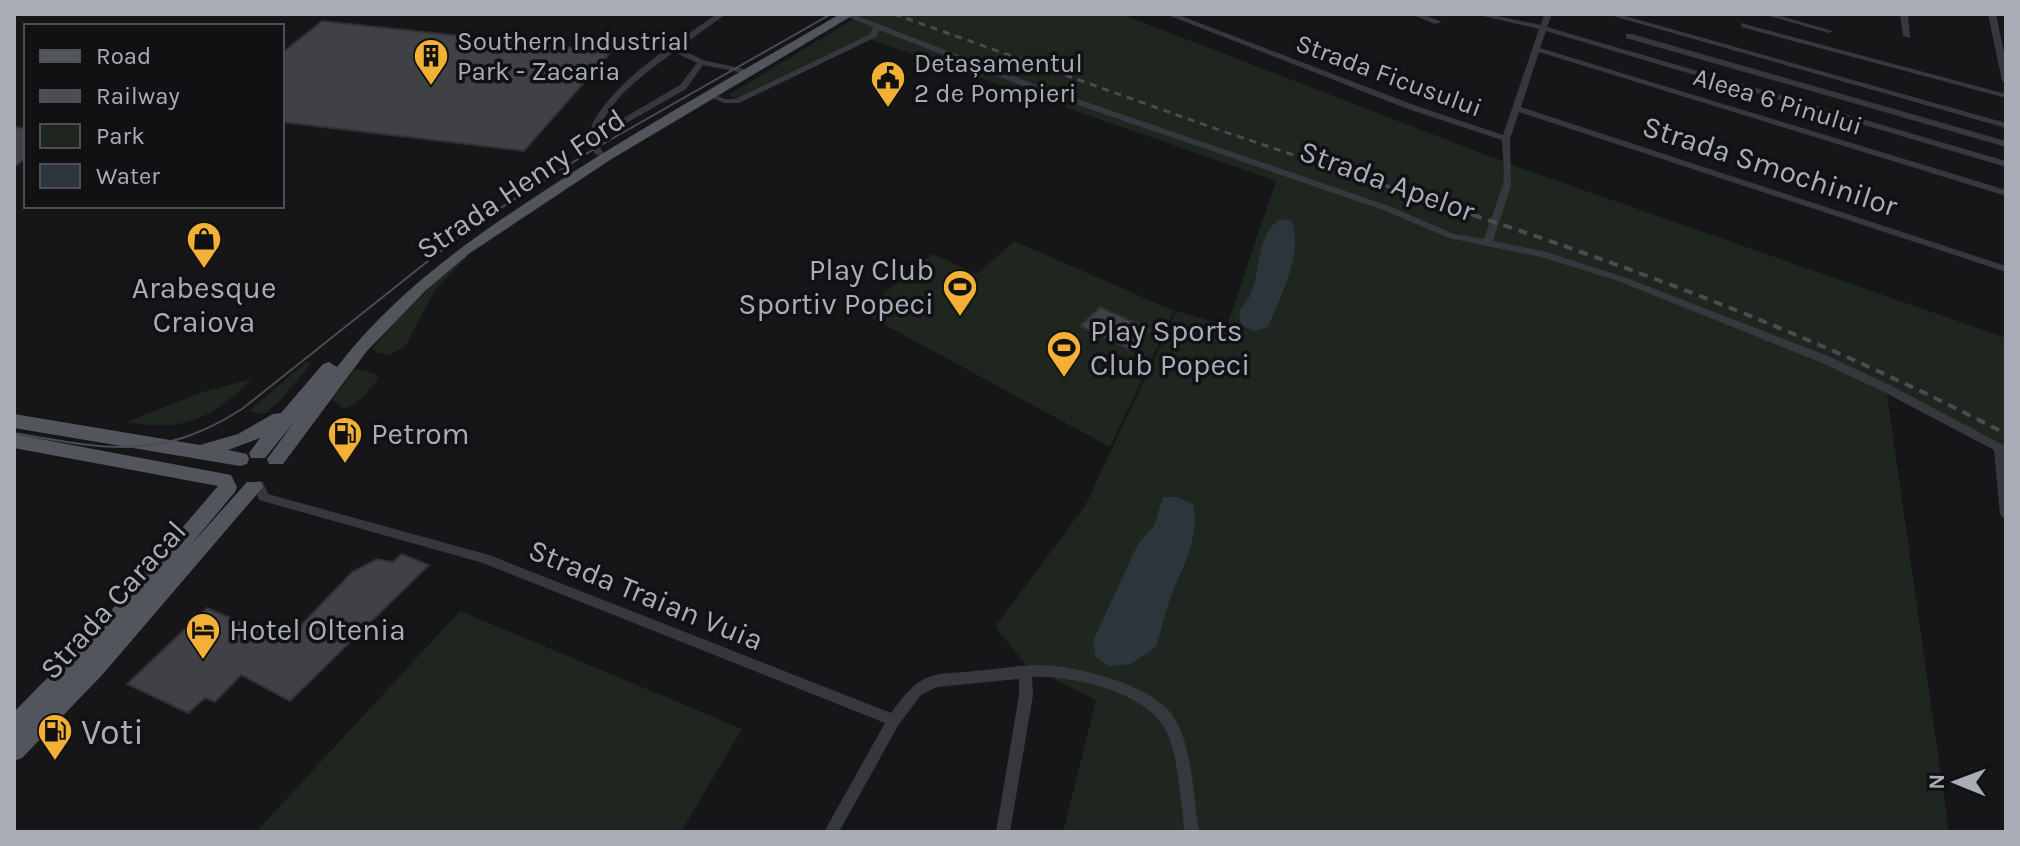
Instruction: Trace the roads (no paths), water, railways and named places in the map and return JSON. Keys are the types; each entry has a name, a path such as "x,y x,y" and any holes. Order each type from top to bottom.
{"main road":[{"name":"Strada Henry Ford","path":"258,457 353,341 430,267 595,146 741,71 838,14"},
{"name":"Strada Henry Ford","path":"258,457 419,287 448,262 565,183 850,15"},
{"path":"186,452 244,439 269,426 300,403"},
{"path":"14,421 186,452 258,457"},
{"path":"14,441 226,483 256,486"},
{"name":"Strada Caracal","path":"14,728 105,632 172,554 226,483 228,469 258,457 273,473 256,486 95,667 14,750"},
{"path":"172,554 199,511 203,496 184,474"}],"street":[{"path":"595,146 597,121 628,85 722,14"},
{"name":"Strada Ficusului","path":"1169,14 1411,107 1506,139"},
{"path":"1415,14 1438,22"},
{"path":"1478,14 1543,28 2006,164"},
{"path":"1488,242 1491,225 1508,183 1503,152 1506,139 1519,109 1548,14"},
{"path":"1610,14 2006,126"},
{"path":"1766,14 1829,31"},
{"path":"1904,14 1907,36"},
{"name":"Strada Apelor","path":"850,15 1034,87 1386,208 1452,236 1543,254 1621,279 1732,322 1888,389 2003,450"},
{"path":"1992,18 2006,26"},
{"path":"1992,18 2006,81"},
{"path":"1744,25 2006,96"},
{"path":"710,95 724,101 736,101 873,35 877,27"},
{"path":"1629,36 2006,144"},
{"path":"675,49 701,62 741,71"},
{"name":"Aleea 6 Pinului","path":"1537,49 2006,193"},
{"path":"595,146 683,87 701,62"},
{"name":"Strada Smochinilor","path":"1519,109 2006,269"},
{"path":"2003,450 2006,514"},
{"name":"Strada Traian Vuia","path":"256,486 263,497 485,559 894,720"},
{"path":"831,832 894,720 916,691 935,681 1042,669 1113,686 1146,700 1161,712 1173,726 1192,832"},
{"path":"1003,832 1026,695 1025,672"}],"water":[{"path":"1280,219 1292,221 1295,234 1293,261 1268,327 1254,331 1241,325 1239,312 1250,296 1267,234"},
{"path":"1163,497 1177,497 1193,504 1194,530 1189,553 1168,605 1156,647 1131,664 1109,666 1096,657 1093,641 1138,544 1154,526"}],"tram line":[{"path":"14,433 76,443 131,447 157,444 212,426 242,409 472,226 594,149 831,14"}],"railway":[{"path":"894,14 1222,131 1479,217"},
{"path":"1473,215 1610,262 1811,341 2006,434"}],"place":[{"name":"Southern Industrial Park - Zacaria","path":"431,87"},
{"name":"Detașamentul 2 de Pompieri","path":"888,109"},
{"name":"Arabesque Craiova","path":"204,270"},
{"name":"Play Club Sportiv Popeci","path":"960,318"},
{"name":"Play Sports Club Popeci","path":"1064,379"},
{"name":"Petrom","path":"345,465"},
{"name":"Hotel Oltenia","path":"203,661"},
{"name":"Voti","path":"55,762"}]}
